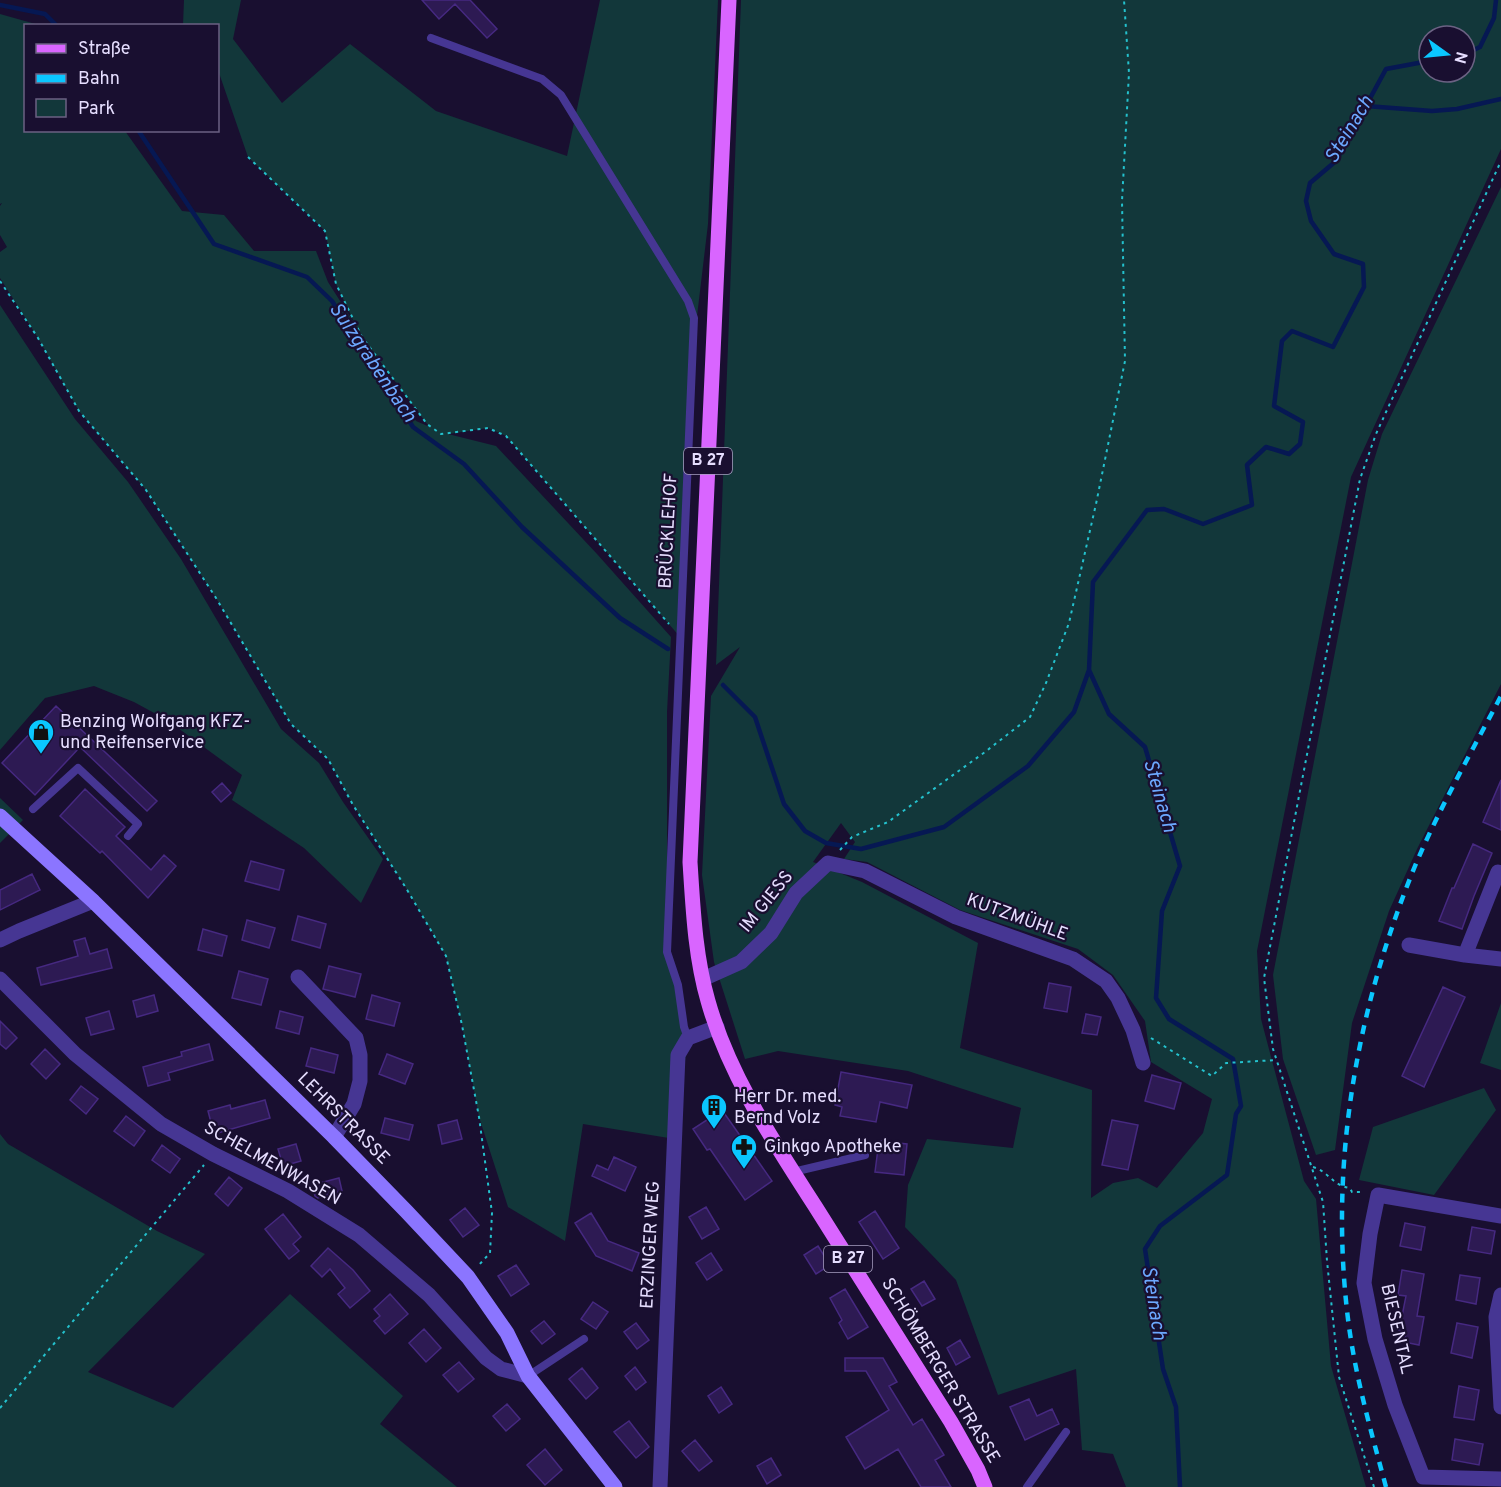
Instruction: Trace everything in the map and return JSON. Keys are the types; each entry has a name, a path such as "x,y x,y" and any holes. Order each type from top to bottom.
{"main road":[{"name":"SCHÖMBERGER STRASSE","path":"729,0 690,862 694,921 703,979 717,1028 737,1076 793,1172 951,1422 985,1487"}],"street":[{"name":"LEHRSTRASSE","path":"0,816 93,901 334,1137 468,1277 507,1333 528,1376 615,1487"},
{"name":"IM GIESS","path":"703,979 741,962 771,933 796,893 828,862"},
{"name":"KUTZMÜHLE","path":"828,862 865,871 956,917 1073,959 1106,981 1118,998 1133,1030 1143,1063"},
{"path":"1466,955 1498,872"},
{"path":"0,940 93,901"},
{"path":"1409,945 1501,959"},
{"path":"298,977 356,1038 360,1055 360,1081 354,1104 334,1137"},
{"name":"SCHELMENWASEN","path":"0,979 75,1054 161,1124 213,1154 288,1191 359,1235 429,1295 486,1358 501,1369 528,1376"},
{"path":"688,1038 717,1028"},
{"name":"ERZINGER WEG","path":"660,1487 678,1055 688,1038"},
{"path":"1378,1195 1501,1216"},
{"name":"BIESENTAL","path":"1378,1195 1364,1283 1375,1339 1395,1405 1423,1477 1501,1479"},
{"path":"1501,1295 1496,1317 1501,1407"}],"lane":[{"name":"BRÜCKLEHOF","path":"431,38 542,79 561,94 688,301 694,318 667,952 678,985 684,1028 688,1038"},
{"path":"33,809 78,768 138,824 128,836"},
{"path":"793,1172 865,1155"},
{"path":"528,1376 584,1339"},
{"path":"1027,1487 1066,1432"}],"path":[{"path":"852,837 888,822 1030,717 1069,623 1125,361 1122,201 1129,73 1124,0"},
{"path":"248,157 325,231 336,284 362,337 427,424 441,434 488,428 506,436 681,638"},
{"path":"1374,1487 1339,1377 1323,1202 1273,1049 1264,978 1360,479 1376,434 1501,161"},
{"path":"0,281 38,338 79,411 146,490 216,598 291,724 328,759 353,805 446,956 468,1059 492,1213 490,1253 468,1277"},
{"path":"1151,1038 1212,1076 1226,1063 1277,1060"},
{"path":"0,1408 213,1154"},
{"path":"1313,1167 1321,1169 1337,1185 1350,1188 1352,1192 1378,1195"}],"green space":[{"path":"184,0 241,0 233,39 282,103 350,44 436,111 567,156 600,0 718,0 708,224 695,333 681,638 506,436 488,428 448,434 496,446 671,637 667,712 667,952 688,1038 675,1139 583,1124 565,1241 508,1207 479,1117 462,1025 446,956 353,805 328,759 291,724 216,598 146,490 79,411 38,338 0,278 0,252 7,247 0,235 0,206 2,203 0,204 0,14 35,24 24,24 24,132 126,132 182,211 224,215 254,251 316,251 328,282 356,326 336,284 325,231 248,157 219,73 219,24 183,24","holes":["373,352 427,424 430,427 416,421"]},
{"path":"741,0 1501,0 1501,149 1351,477 1257,951 1261,1019 1304,1181 1316,1199 1331,1366 1366,1487 1126,1487 1113,1454 1082,1450 1076,1369 998,1395 956,1280 905,1227 908,1185 927,1139 1013,1148 1021,1108 908,1071 778,1051 745,1059 714,962 702,875 711,696 740,647 716,665","holes":["841,823 855,842 844,859 867,862 960,910 1078,949 1113,975 1145,1021 1151,1062 1212,1099 1203,1133 1157,1188 1138,1178 1113,1183 1091,1198 1092,1090 960,1048 978,943 862,882 813,862"]},
{"path":"1501,187 1501,684 1418,847 1389,911 1352,1023 1335,1150 1316,1155 1283,1059 1273,975 1368,480 1382,434"},
{"path":"0,305 75,419 128,482 181,559 281,729 319,763 383,859 361,903 304,848 232,800 242,775 167,720 134,702 94,686 45,698 0,750"},
{"path":"0,798 23,820 0,843"},
{"path":"1501,1003 1501,1070 1480,1063"},
{"path":"1484,1088 1496,1110 1434,1195 1359,1180 1373,1127"},
{"path":"0,1134 8,1144 157,1231 205,1254 88,1372 173,1408 290,1294 403,1396 380,1424 457,1487 0,1487"}],"building":[{"path":"422,0 470,0 497,29 487,38 455,4 439,19"},
{"name":"Benzing Wolfgang KFZ- und Reifenservice","path":"56,706 157,801 147,811 80,747 35,795 2,763"},
{"path":"1501,780 1501,830 1483,822"},
{"path":"222,783 231,793 221,802 212,792"},
{"path":"85,789 125,827 116,836 151,870 164,855 176,866 148,898 102,851 100,853 60,816"},
{"path":"1473,844 1492,853 1462,929 1439,921"},
{"path":"251,861 284,870 279,890 245,881"},
{"path":"32,874 40,890 0,910 0,890"},
{"path":"298,916 326,924 320,948 292,940"},
{"path":"247,920 275,928 269,948 242,940"},
{"path":"203,929 227,936 222,956 198,950"},
{"path":"85,938 90,954 107,949 112,968 41,985 37,968 78,956 74,941"},
{"path":"329,966 361,974 355,997 323,989"},
{"path":"239,971 268,979 261,1005 232,998"},
{"path":"1049,983 1071,987 1067,1012 1044,1008"},
{"path":"1443,987 1465,997 1424,1087 1402,1076"},
{"path":"154,995 158,1011 137,1017 133,1001"},
{"path":"372,995 400,1003 394,1026 366,1019"},
{"path":"109,1011 114,1029 91,1035 86,1018"},
{"path":"280,1011 303,1017 299,1034 276,1028"},
{"path":"1086,1014 1101,1017 1097,1035 1082,1033"},
{"path":"0,1021 17,1038 6,1049 0,1044"},
{"path":"209,1044 213,1060 168,1073 170,1080 148,1086 143,1067 182,1056 181,1052"},
{"path":"311,1048 338,1055 334,1073 306,1066"},
{"path":"45,1049 60,1064 46,1079 31,1064"},
{"path":"387,1054 413,1064 405,1084 379,1074"},
{"path":"841,1072 912,1085 907,1108 880,1102 876,1122 840,1116 842,1107 835,1105"},
{"path":"1152,1075 1181,1083 1174,1109 1145,1101"},
{"path":"81,1086 98,1099 86,1114 70,1100"},
{"path":"265,1100 270,1118 214,1134 208,1111 230,1105 231,1109"},
{"path":"722,1110 772,1181 745,1200 710,1149 707,1150 693,1129"},
{"path":"126,1116 145,1131 134,1146 114,1131"},
{"path":"385,1118 413,1125 409,1140 381,1133"},
{"path":"457,1120 462,1139 442,1144 438,1125"},
{"path":"1112,1120 1138,1125 1128,1170 1102,1165"},
{"path":"879,1141 907,1144 904,1175 875,1172"},
{"path":"296,1144 301,1161 283,1166 278,1149"},
{"path":"162,1145 180,1159 170,1173 152,1160"},
{"path":"614,1157 636,1167 625,1191 592,1176 597,1165 608,1170"},
{"path":"229,1177 242,1188 228,1206 215,1194"},
{"path":"339,1178 342,1191 318,1198 315,1196 312,1185"},
{"path":"706,1207 719,1229 702,1239 689,1217"},
{"path":"465,1208 479,1225 463,1237 450,1220"},
{"path":"875,1211 899,1248 883,1259 859,1222"},
{"path":"591,1213 608,1241 639,1253 632,1271 596,1256 575,1223"},
{"path":"283,1214 301,1237 293,1244 299,1251 289,1259 265,1229"},
{"path":"1405,1223 1425,1227 1421,1250 1400,1246"},
{"path":"1472,1227 1495,1231 1491,1254 1468,1250"},
{"path":"818,1246 830,1265 816,1274 804,1255"},
{"path":"328,1248 353,1270 370,1291 350,1308 338,1294 345,1288 330,1269 322,1277 311,1266"},
{"path":"711,1253 722,1270 707,1280 696,1263"},
{"path":"516,1265 529,1284 511,1296 498,1276"},
{"path":"1402,1270 1424,1274 1417,1316 1424,1317 1419,1345 1404,1342 1406,1332 1399,1331 1406,1296 1398,1295"},
{"path":"1460,1275 1480,1278 1476,1304 1456,1300"},
{"path":"924,1281 935,1299 922,1306 911,1289"},
{"path":"845,1289 868,1327 848,1339 839,1323 842,1320 830,1298"},
{"path":"390,1294 408,1314 385,1334 374,1321 380,1316 374,1309"},
{"path":"593,1302 608,1312 596,1329 581,1319"},
{"path":"544,1321 555,1334 542,1344 531,1331"},
{"path":"636,1323 649,1340 637,1349 624,1332"},
{"path":"1457,1323 1478,1327 1472,1358 1451,1353"},
{"path":"424,1329 441,1348 426,1362 409,1343"},
{"path":"960,1340 970,1357 956,1365 947,1348"},
{"path":"845,1358 883,1358 897,1382 889,1386 913,1425 922,1419 944,1455 935,1460 951,1487 921,1487 898,1449 865,1469 846,1437 889,1410 866,1371 845,1371"},
{"path":"459,1362 474,1379 458,1392 443,1375"},
{"path":"635,1367 646,1382 636,1390 625,1376"},
{"path":"582,1368 598,1388 586,1399 569,1379"},
{"path":"1459,1386 1479,1390 1474,1420 1454,1417"},
{"path":"721,1387 732,1404 719,1413 708,1396"},
{"path":"1029,1399 1037,1416 1052,1409 1059,1424 1025,1440 1010,1407"},
{"path":"507,1404 520,1419 506,1431 493,1416"},
{"path":"629,1421 649,1447 636,1458 614,1432"},
{"path":"1455,1439 1483,1444 1479,1465 1452,1460"},
{"path":"695,1440 712,1461 699,1471 682,1451"},
{"path":"545,1449 562,1470 545,1485 527,1465"},
{"path":"771,1458 781,1475 767,1484 757,1466"}],"waterway":[{"name":"Steinach","path":"1477,48 1480,47 1494,18 1496,0"},
{"name":"Sulzgrabenbach","path":"0,5 45,14 55,24"},
{"name":"Steinach","path":"1180,1487 1176,1407 1163,1369 1145,1249 1160,1226 1227,1175 1236,1114 1241,1106 1233,1059 1169,1019 1156,998 1162,911 1180,866 1145,747 1109,714 1089,670 1093,582 1147,510 1164,509 1203,524 1252,505 1247,465 1266,447 1289,454 1300,444 1303,422 1274,406 1282,341 1292,331 1333,347 1364,287 1363,264 1334,254 1311,221 1306,201 1310,183 1336,161 1386,69 1417,63"},
{"path":"1366,106 1432,111 1457,109 1501,99"},
{"name":"Sulzgrabenbach","path":"139,132 214,244 307,277 332,301 413,427 464,464 522,527 620,618 668,649"},
{"name":"Sulzgrabenbach","path":"723,685 755,717 784,804 805,831 826,843 861,849 944,827 1028,766 1074,712 1089,670"}],"railway":[{"path":"1386,1487 1355,1361 1348,1319 1343,1261 1342,1203 1345,1146 1352,1088 1363,1032 1394,920 1424,845 1501,696"}],"place":[{"name":"Benzing Wolfgang KFZ- und Reifenservice","path":"41,755"},
{"name":"Herr Dr. med. Bernd Volz","path":"714,1130"},
{"name":"Ginkgo Apotheke","path":"744,1170"}]}
